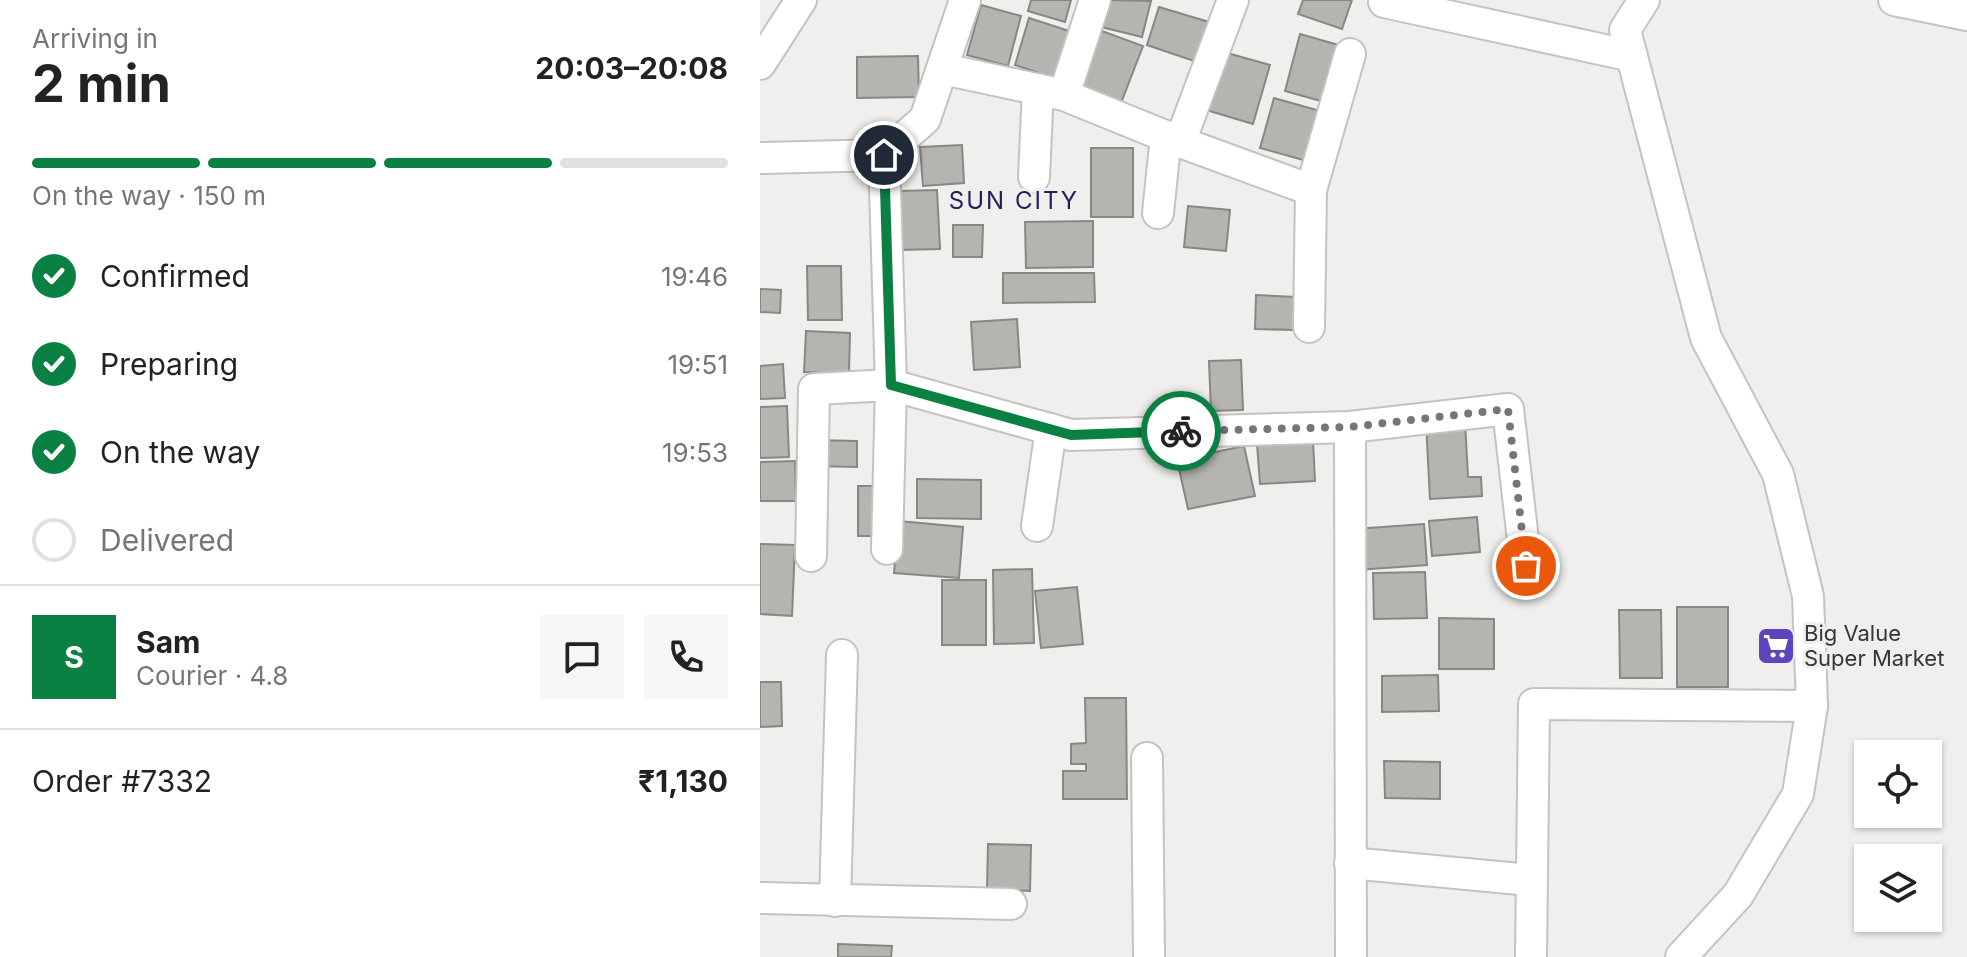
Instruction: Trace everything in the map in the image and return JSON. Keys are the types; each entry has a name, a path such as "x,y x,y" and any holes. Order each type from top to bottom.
{"street":[{"path":"760,64 801,0"},
{"path":"760,158 884,155 925,119 965,0"},
{"path":"1034,177 1051,92 1095,0"},
{"path":"1158,213 1173,139 1233,0"},
{"path":"1644,0 1625,30 1706,338 1778,474 1808,596 1812,706 1798,794 1738,895 1681,957"},
{"path":"1894,0 1967,15"},
{"path":"1384,2 1632,56"},
{"path":"1309,327 1311,190 1350,54"},
{"path":"943,69 1051,92 1311,190"},
{"path":"884,155 891,385 887,549"},
{"path":"811,556 814,389 891,385 1071,435 1350,427 1508,409 1526,566"},
{"path":"1350,427 1351,957"},
{"path":"1037,526 1051,429"},
{"path":"835,901 842,655"},
{"path":"1531,957 1534,704 1812,706"},
{"path":"1147,758 1149,957"},
{"path":"1350,863 1530,880"},
{"path":"760,898 1011,904"}],"building":[{"path":"1031,0 1071,0 1065,22 1028,11"},
{"path":"1108,0 1151,1 1142,37 1101,27"},
{"path":"1303,0 1352,0 1342,29 1298,14"},
{"path":"981,5 1021,16 1008,66 967,55"},
{"path":"1159,7 1209,22 1197,62 1147,45"},
{"path":"1029,18 1069,31 1054,78 1015,65"},
{"path":"1099,30 1143,46 1121,103 1078,87"},
{"path":"1300,34 1342,46 1328,103 1285,91"},
{"path":"1220,51 1270,65 1253,124 1203,109"},
{"path":"918,56 919,97 857,98 857,57"},
{"path":"1274,98 1320,111 1307,161 1260,148"},
{"path":"962,145 964,183 923,186 920,147"},
{"path":"1091,148 1133,148 1133,217 1091,217"},
{"path":"937,190 940,249 899,250 896,191"},
{"path":"1188,206 1230,210 1226,251 1184,247"},
{"path":"1093,221 1093,267 1026,268 1025,222"},
{"path":"953,225 983,225 982,257 953,257"},
{"path":"807,266 841,266 842,320 808,320"},
{"path":"1003,273 1094,273 1095,302 1003,303"},
{"path":"760,289 781,290 780,313 760,312"},
{"path":"1256,295 1296,297 1295,330 1255,329"},
{"path":"1017,319 1020,367 974,370 971,322"},
{"path":"806,331 850,333 849,374 804,372"},
{"path":"1241,360 1243,410 1211,411 1209,361"},
{"path":"783,364 785,398 760,399 760,366"},
{"path":"787,406 789,457 760,458 760,407"},
{"path":"1465,421 1468,477 1481,477 1482,496 1430,499 1426,423"},
{"path":"813,440 857,441 857,467 813,466"},
{"path":"1313,440 1315,481 1260,484 1257,444"},
{"path":"1244,446 1255,496 1188,509 1177,460"},
{"path":"795,461 796,501 760,501 760,462"},
{"path":"917,479 981,480 981,519 917,518"},
{"path":"858,486 882,486 882,536 858,536"},
{"path":"1477,517 1480,552 1432,556 1429,521"},
{"path":"899,521 963,527 959,578 894,573"},
{"path":"1424,524 1427,565 1357,570 1355,529"},
{"path":"760,544 795,545 792,616 760,614"},
{"path":"1032,569 1034,643 994,644 993,570"},
{"path":"1425,572 1427,618 1374,619 1373,573"},
{"path":"942,580 986,580 986,645 942,645"},
{"path":"1077,587 1083,644 1041,648 1035,591"},
{"path":"1677,607 1728,607 1728,687 1677,687"},
{"path":"1619,610 1661,610 1662,678 1620,678"},
{"path":"1439,618 1494,619 1494,669 1439,669"},
{"path":"1438,675 1439,711 1382,712 1382,676"},
{"path":"760,682 781,682 782,726 760,727"},
{"path":"1085,698 1126,698 1127,799 1063,799 1063,771 1086,771 1086,764 1071,764 1071,744 1086,743"},
{"path":"1384,761 1440,762 1440,799 1385,798"},
{"path":"988,844 1031,845 1030,891 987,889"},
{"path":"838,944 892,946 891,957 838,957"}],"way so far":[{"path":"1181,431 1350,427 1508,409 1526,566"}],"place":[{"name":"Big Value Super Market","path":"1776,646"}],"district":[{"name":"SUN CITY","path":"1014,201"}],"route":[{"path":"884,155 891,385 1071,435 1181,431"}]}
